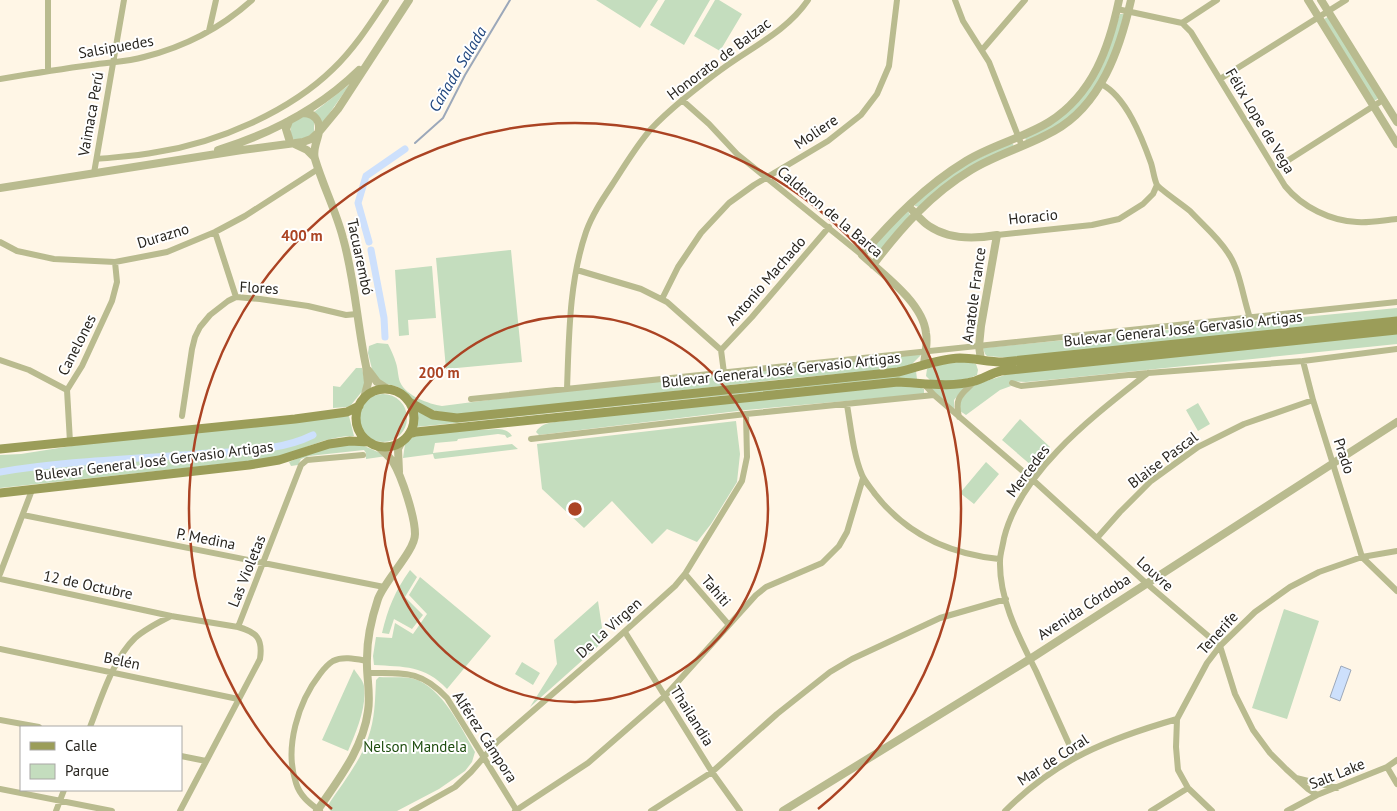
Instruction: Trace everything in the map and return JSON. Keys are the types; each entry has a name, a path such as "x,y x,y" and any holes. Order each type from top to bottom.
{"main road":[{"name":"Bulevar General José Gervasio Artigas","path":"409,402 434,415 456,418 898,372 924,364 960,358 1003,362 1397,321"},
{"name":"Bulevar General José Gervasio Artigas","path":"405,438 416,432 898,382 951,384 975,381 1001,371 1397,330"},
{"path":"975,381 982,371 981,360"},
{"path":"924,364 921,376 924,384"},
{"path":"388,389 396,391 409,402 414,418 405,438 394,445 373,444 358,430 356,422 362,402 379,390 388,389"},
{"name":"Bulevar General José Gervasio Artigas","path":"0,449 296,419 347,412 362,402"},
{"name":"Bulevar General José Gervasio Artigas","path":"0,493 249,465 279,460 329,444 350,441 373,444"}],"street":[{"path":"48,0 48,70"},
{"name":"Vaimaca Perú","path":"94,173 124,0"},
{"path":"209,32 216,0"},
{"name":"Salsipuedes","path":"0,79 48,70 143,58 164,52 209,32 252,0"},
{"path":"96,160 158,152 206,140 232,132 269,114 289,102 332,69 351,48 386,0"},
{"path":"0,188 312,139 338,109 409,0"},
{"name":"Honorato de Balzac","path":"567,389 572,296 586,233 593,214 650,130 682,100 724,67 775,34 800,11 808,0"},
{"name":"Moliere","path":"662,300 678,268 701,233 729,203 828,141 861,115 877,94 889,66 897,0"},
{"path":"955,0 963,21 989,62 1022,146"},
{"path":"982,50 1025,0"},
{"path":"862,255 908,205 938,180 966,161 1048,122 1069,106 1091,79 1101,62 1118,9 1119,0"},
{"path":"873,265 894,237 916,213 945,188 972,170 1055,131 1087,102 1101,84 1118,48 1131,0"},
{"path":"1118,9 1182,23 1217,0"},
{"path":"1308,0 1397,144"},
{"path":"1321,0 1397,122"},
{"path":"1220,79 1346,0"},
{"name":"Félix Lope de Vega","path":"1182,23 1191,32 1290,192 1319,213 1342,221 1359,223 1397,219"},
{"path":"172,160 206,153 253,139 289,121 346,82 370,58"},
{"path":"1101,84 1118,98 1137,128 1152,166 1157,185 1183,205 1219,241 1229,255 1236,271 1250,318"},
{"name":"Calderon de la Barca","path":"682,100 709,124 737,154 829,227 900,289 917,308 926,332 924,364"},
{"path":"1276,168 1383,100"},
{"path":"303,113 310,113 318,123 319,132 315,143 314,157"},
{"path":"289,121 286,129 287,136 292,143 307,150 314,157"},
{"name":"Tacuarembó","path":"314,157 335,209 344,239 354,290 368,384 362,402"},
{"name":"Durazno","path":"0,242 17,251 54,259 115,262 166,252 215,232 244,216 318,168"},
{"name":"Horacio","path":"908,205 927,225 941,233 980,238 1092,225 1119,219 1143,204 1153,194 1157,185"},
{"name":"Antonio Machado","path":"721,350 752,317 829,227"},
{"path":"215,232 236,297"},
{"name":"Anatole France","path":"981,360 979,346 997,235"},
{"name":"Canelones","path":"70,442 67,390 82,366 112,301 117,282 115,262"},
{"path":"577,270 641,289 667,302 721,350 724,373"},
{"name":"Flores","path":"182,416 195,337 200,327 210,315 236,297 284,302 346,315 357,314"},
{"name":"Bulevar General José Gervasio Artigas","path":"471,399 1397,302"},
{"path":"1012,383 1021,386 1148,373 1303,361 1397,349"},
{"path":"0,360 29,370 67,390"},
{"name":"Prado","path":"1303,361 1313,400 1362,558"},
{"name":"Tacuarembó","path":"366,366 376,382 388,389"},
{"name":"Mercedes","path":"1075,757 1015,629 1003,588 1000,560 1006,532 1016,505 1033,480 1088,421 1148,373"},
{"path":"1120,376 1126,383 1127,390"},
{"path":"958,417 956,408 958,398 975,381"},
{"name":"Louvre","path":"924,384 934,396 1033,480 1146,583 1220,646"},
{"path":"531,439 746,414 934,396"},
{"name":"Blaise Pascal","path":"1097,538 1151,481 1198,447 1244,424 1313,400"},
{"path":"847,405 857,461 863,478 882,504 926,538 947,549 1000,560"},
{"name":"De La Virgen","path":"412,811 455,787 497,742 625,632 675,586 742,481 747,457 746,414"},
{"name":"Avenida Córdoba","path":"783,811 1030,659 1397,422"},
{"path":"399,474 398,449 405,438"},
{"path":"367,661 343,658 332,661 312,686 301,709 293,744 293,772 301,793 318,810 351,760 361,739 370,693 367,661 376,606 384,587 412,546 415,538 411,511 399,474 386,453 373,444"},
{"name":"Las Violetas","path":"180,811 260,659 260,640 246,629 238,627 304,462 307,460 363,455"},
{"path":"516,811 588,763 665,696 756,594 766,587 822,562 839,546 847,532 863,478"},
{"path":"0,574 32,490"},
{"name":"P. Medina","path":"23,515 384,587"},
{"name":"Tenerife","path":"1212,811 1188,788 1178,770 1176,747 1177,719 1206,664 1220,646 1255,612 1290,587 1319,572 1362,558 1397,550"},
{"path":"1362,558 1397,591"},
{"name":"Tahiti","path":"684,574 729,625"},
{"name":"12 de Octubre","path":"0,579 171,616 238,627"},
{"path":"651,811 712,772 776,714 830,672 852,659 940,618 1006,599"},
{"path":"90,726 121,657 135,638 171,616"},
{"name":"Thailandia","path":"625,632 712,772 740,811"},
{"path":"1220,646 1235,694 1248,722 1270,753 1295,778 1317,795"},
{"name":"Belén","path":"0,649 238,699"},
{"name":"Alférez Cámpora","path":"368,673 410,674 430,682 447,698 516,811"},
{"name":"Mar de Coral","path":"1005,811 1026,792 1075,757 1129,733 1177,719"},
{"path":"0,720 34,726"},
{"path":"182,756 206,761"},
{"name":"Salt Lake","path":"1286,811 1317,795 1387,767 1397,760"},
{"path":"1387,767 1397,784"},
{"path":"1295,778 1337,788"},
{"path":"1308,789 1312,782"},
{"path":"1151,811 1188,788"},
{"path":"0,789 112,811"},
{"path":"56,811 64,791"}],"green space":[{"path":"596,0 658,0 640,28"},
{"path":"665,0 710,0 684,45 650,25"},
{"path":"715,0 719,0 742,14 720,51 694,36"},
{"path":"1120,14 1124,14 1114,48 1108,64 1091,92 1069,117 1044,134 1026,141 1025,137 1050,125 1093,81 1103,64"},
{"path":"1328,17 1379,98 1374,101 1324,19"},
{"path":"350,84 322,124 314,112"},
{"path":"310,116 314,121 314,132 306,138 295,140 292,138 291,124 293,121 299,117"},
{"path":"1011,143 1014,147 971,167 919,207 915,206 938,182 968,163"},
{"path":"908,211 910,215 876,255 872,255 871,251 887,230"},
{"path":"511,250 522,362 446,369 436,258"},
{"path":"432,266 436,318 408,320 409,335 399,336 395,270"},
{"path":"1397,308 1397,317 1011,358 987,356 983,348"},
{"path":"1397,333 1397,344 1058,379 1026,382 1010,381 1009,384 1011,386 1000,390 966,415 960,411 960,400 974,385 1008,374"},
{"path":"377,343 388,344 395,360 400,382 407,391 425,401 442,406 535,394 921,355 912,364 897,369 793,378 457,415 431,410 414,401 398,387 380,382 372,369 368,353 369,346"},
{"path":"966,361 976,364 977,375 966,379 948,381 931,381 926,376 927,369 930,366"},
{"path":"356,368 362,368 365,383 364,389 351,405 333,408 333,386 340,387"},
{"path":"916,371 917,379 886,379 416,427 417,411 431,418"},
{"path":"896,385 919,387 924,389 924,394 746,410 539,435 536,432 549,423 577,418"},
{"path":"965,387 954,400 954,410 929,388"},
{"path":"378,394 388,394 400,401 407,413 407,423 400,435 388,442 378,442 370,438 363,431 359,423 359,413 363,405 370,398"},
{"path":"1198,403 1210,424 1198,431 1186,410"},
{"path":"349,416 354,436 334,438 278,458 0,488 0,455 21,454 84,444"},
{"path":"1020,419 1050,447 1032,466 1002,440"},
{"path":"736,421 740,454 737,482 711,524 697,542 667,529 652,544 612,501 584,528 542,489 537,444"},
{"path":"472,429 499,429 509,432 512,436 507,438 505,435 498,434 435,443 433,453 512,444 518,449 435,459 433,454 403,458 405,444 416,434"},
{"path":"343,444 362,445 387,456 366,459 364,450 309,456 301,459 298,465 291,466 289,462 315,451"},
{"path":"986,462 999,474 974,504 960,493"},
{"path":"410,570 417,577 405,597 423,615 412,629 394,619 389,634 382,633 393,600"},
{"path":"420,577 491,636 447,689 431,675 422,671 404,667 374,665 373,656 376,637 392,638 395,623 413,634 427,614 409,595"},
{"path":"598,601 604,641 530,707 557,664 554,640"},
{"path":"1284,609 1319,621 1287,719 1252,708"},
{"path":"522,662 540,673 533,685 515,674"},
{"path":"354,669 361,679 365,694 360,719 348,751 322,740"},
{"name":"Nelson Mandela","path":"379,677 414,679 424,683 433,690 457,720 475,752 472,762 465,771 439,789 397,811 331,811 328,805 356,764 365,747 373,717 376,680"}],"water":[{"path":"1341,666 1351,670 1340,701 1330,697"}],"waterway":[{"name":"Cañada Salada","path":"415,143 443,118 465,75 510,0"},
{"path":"369,242 358,203 366,176 405,149"},
{"path":"371,250 384,318 385,337"},
{"path":"0,472 74,463 257,450 286,445 313,435"}]}
